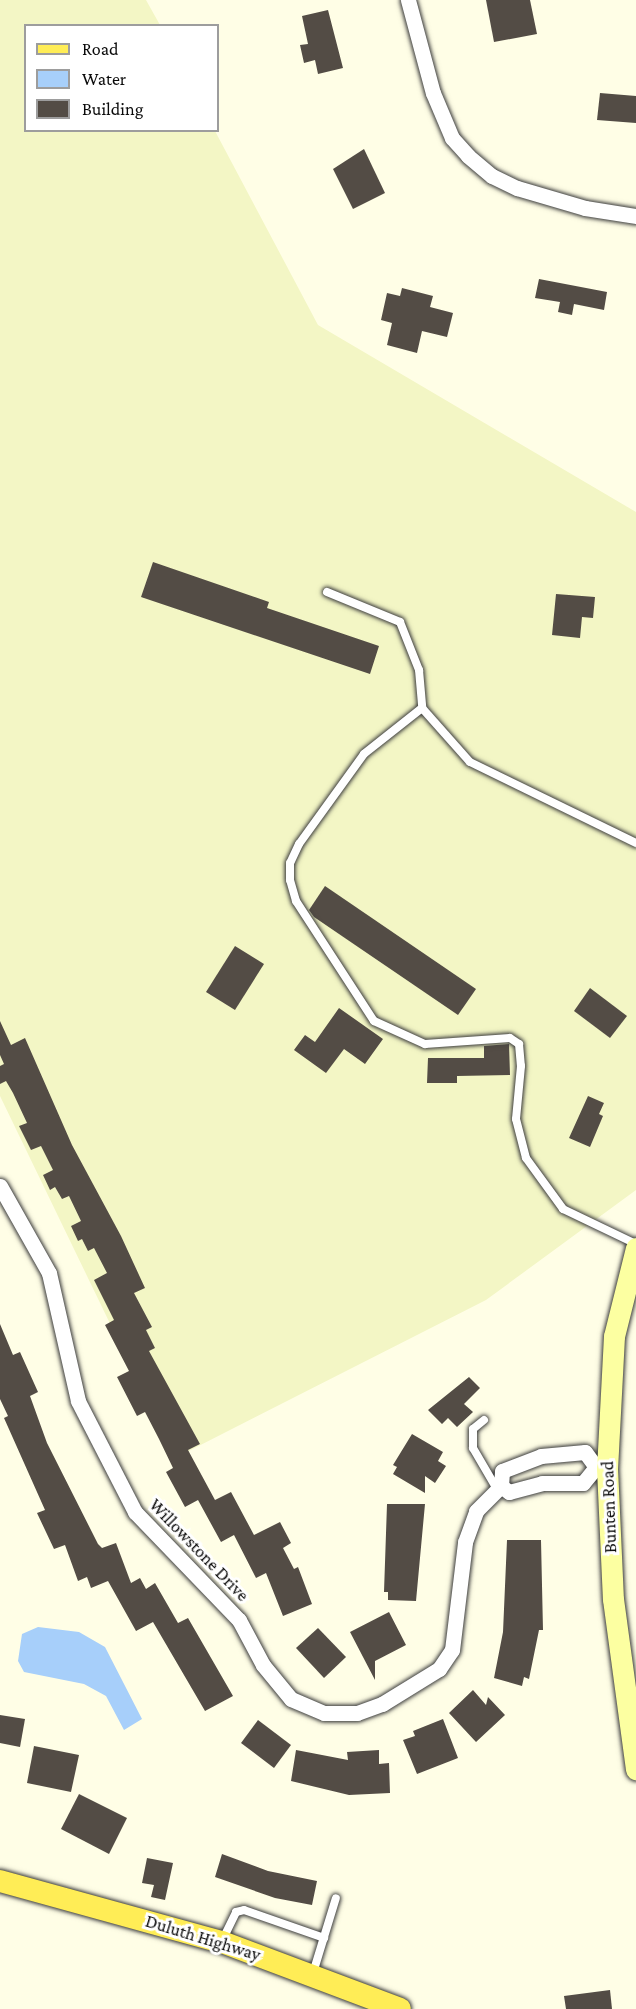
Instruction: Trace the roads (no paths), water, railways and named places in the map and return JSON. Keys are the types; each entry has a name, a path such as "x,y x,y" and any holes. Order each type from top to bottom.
{"main road":[{"name":"Duluth Highway","path":"0,1881 222,1942 313,1974 400,2009"}],"street":[{"path":"408,0 433,93 452,138 468,156 492,176 517,188 585,208 636,216"},
{"name":"Willowstone Drive","path":"0,1186 49,1273 78,1401 135,1512 238,1620 262,1665 291,1699 324,1713 357,1713 382,1704 439,1669 452,1650 465,1542 476,1511 499,1487 502,1471 541,1456 585,1452 602,1468"},
{"name":"Bunten Road","path":"636,1246 614,1336 602,1468 613,1599 636,1768"},
{"path":"529,1461 535,1484"},
{"path":"499,1487 509,1491 535,1484 583,1483 602,1468"}],"lane":[{"path":"327,592 400,622 419,670 422,708 436,728 470,762 636,843"},
{"path":"422,708 364,754 299,844 290,863 290,880 296,901 374,1021 425,1044 510,1038 519,1044 521,1066 516,1119 526,1158 563,1209 636,1246"},
{"path":"484,1420 473,1429 473,1448 499,1487"},
{"path":"313,1974 336,1898"},
{"path":"222,1942 236,1912 244,1910 324,1938"}],"water":[{"path":"38,1627 79,1632 105,1647 142,1719 124,1730 106,1696 84,1684 24,1672 18,1661 22,1634"}]}
